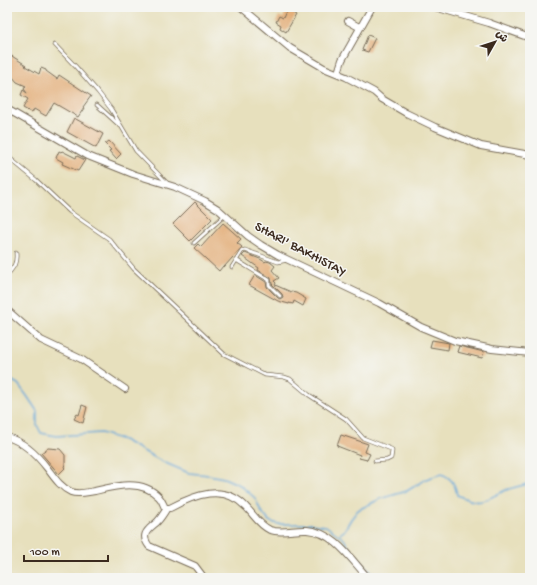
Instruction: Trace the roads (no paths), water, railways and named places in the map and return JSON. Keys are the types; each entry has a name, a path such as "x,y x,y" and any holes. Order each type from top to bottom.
{"street":[{"path":"240,7 290,48 324,68 338,73 374,92 382,99 406,113 481,146 530,155"},
{"path":"338,73 342,60 359,27 372,7"},
{"path":"435,7 489,23 530,38"},
{"path":"348,21 359,27"},
{"name":"SHARI' BAKHISTAY","path":"7,109 88,156 133,174 169,185 205,201 225,215 248,236 272,251 379,303 421,327 446,338 492,349 530,353"},
{"path":"7,310 42,340 81,360 125,389"},
{"path":"7,437 26,446 42,462 61,486 70,492 87,493 110,488 133,486 152,491 167,508"},
{"path":"204,578 195,566 149,546 146,542 145,536 147,531 167,508 204,494 217,493 232,497 246,507 257,520 271,530 306,530 324,534 336,543 368,578"}],"lane":[{"path":"54,45 76,66 98,92 123,128 136,151 169,185"},
{"path":"97,105 123,128"},
{"path":"7,156 36,180 70,212 109,239 129,261 134,269 171,302 224,354 264,375 284,377 290,380 309,395 346,419 364,438 391,449 391,458 387,460 375,461"},
{"path":"194,243 225,215"},
{"path":"232,267 242,251 245,250 278,262 283,262 289,259"},
{"path":"7,275 15,266 16,253"},
{"path":"236,260 269,280 268,285 280,296"}],"waterway":[{"path":"7,378 18,384 37,411 37,425 41,433 56,436 101,433 123,440 163,462 189,473 224,478 240,485 255,498 261,511 269,521 278,524 311,524 326,526 344,539 352,553 371,572 380,578"},
{"path":"340,534 344,531 358,510 380,499 407,491 426,479 441,474 448,477 452,482 457,495 478,502 487,500 506,490 530,483"}]}
